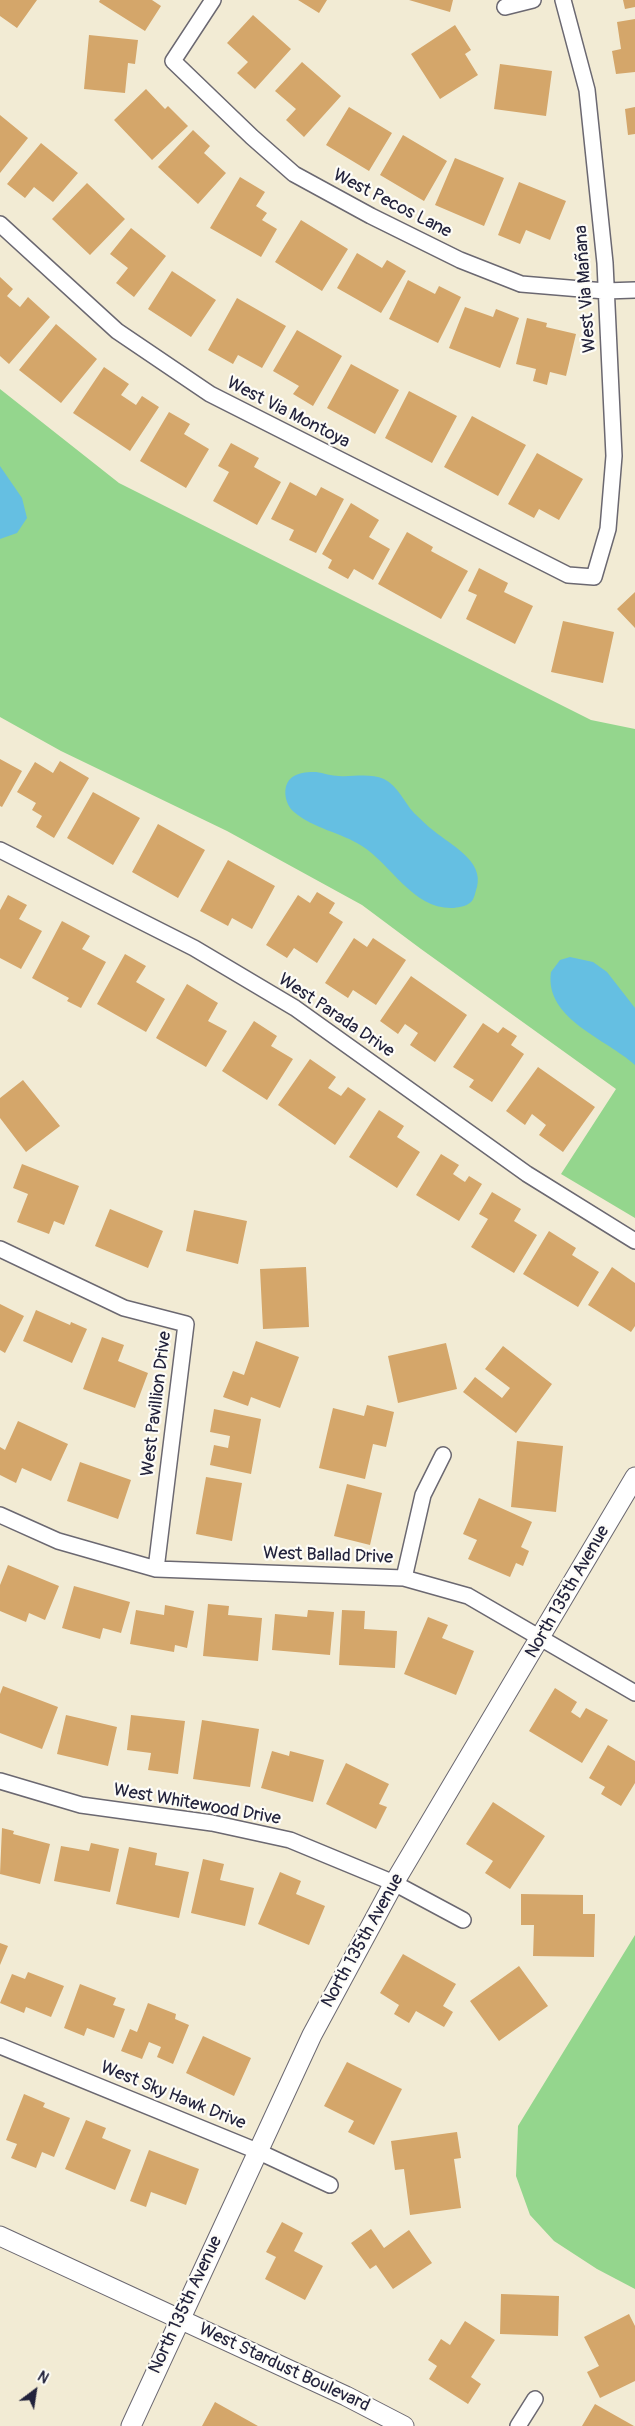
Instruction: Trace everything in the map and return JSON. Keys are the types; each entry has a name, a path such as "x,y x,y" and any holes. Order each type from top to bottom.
{"street":[{"name":"West Pecos Lane","path":"213,0 173,62 294,174 371,216 460,260 521,284 605,291 635,290"},
{"path":"505,7 534,0"},
{"name":"West Via Mañana","path":"563,0 587,90 605,263 614,456 608,529 594,577"},
{"name":"West Via Montoya","path":"0,224 117,331 210,394 568,575 594,577"},
{"name":"West Parada Drive","path":"0,850 194,948 295,1008 527,1174 635,1241"},
{"name":"West Pavillion Drive","path":"0,1248 124,1308 186,1324 156,1569"},
{"path":"404,1578 423,1495 443,1455"},
{"name":"North 135th Avenue","path":"131,2426 312,2034 394,1883 635,1477"},
{"name":"West Ballad Drive","path":"0,1515 58,1541 156,1569 404,1578 468,1596 635,1692"},
{"name":"West Whitewood Drive","path":"0,1782 81,1805 212,1823 290,1840 394,1883 464,1920"},
{"name":"West Sky Hawk Drive","path":"0,2046 257,2151 330,2185"},
{"name":"West Stardust Boulevard","path":"0,2236 346,2396 404,2426"},
{"path":"518,2426 535,2399"}],"green space":[{"path":"0,389 119,483 591,720 635,729 635,1218 561,1174 616,1089 362,905 227,831 61,751 0,717"},
{"path":"635,1935 635,2289 597,2269 554,2241 530,2215 516,2176 518,2126"}],"water":[{"path":"0,466 22,498 27,518 17,533 0,539"},
{"path":"316,772 336,776 373,776 389,782 414,813 431,829 464,854 476,869 477,887 472,900 465,905 454,908 440,907 427,902 404,885 373,854 362,846 310,823 294,812 286,799 287,783 294,776"},
{"path":"570,957 593,962 607,972 635,1008 635,1065 580,1026 557,1003 551,988 551,972 560,960"}],"building":[{"path":"0,0 37,0 17,28 0,16"},
{"path":"100,0 152,0 161,6 145,31 99,2"},
{"path":"298,0 327,0 319,13"},
{"path":"409,0 453,0 450,12"},
{"path":"623,0 635,0 635,7 625,9"},
{"path":"253,15 291,49 255,89 237,73 248,62 227,43"},
{"path":"635,19 635,72 616,74 612,51 621,49 617,22"},
{"path":"455,25 471,50 465,54 478,75 440,99 411,54"},
{"path":"89,35 138,40 135,64 128,63 125,93 84,89"},
{"path":"302,62 341,96 304,137 286,120 296,109 275,91"},
{"path":"500,64 552,71 546,116 494,109"},
{"path":"146,89 165,109 168,106 188,126 152,160 114,120"},
{"path":"349,107 392,133 369,171 326,145"},
{"path":"635,107 635,134 628,135 625,109"},
{"path":"0,115 28,138 0,173"},
{"path":"193,130 210,146 204,153 226,173 198,204 158,167"},
{"path":"403,135 447,161 424,201 380,175"},
{"path":"41,143 78,173 53,202 34,187 25,198 7,184"},
{"path":"455,158 504,178 484,226 435,205"},
{"path":"240,177 265,192 256,206 267,213 262,220 277,229 261,257 210,228"},
{"path":"519,182 566,201 550,240 526,230 520,244 498,235"},
{"path":"87,183 125,219 90,255 52,219"},
{"path":"301,220 348,249 322,291 275,262"},
{"path":"131,228 166,256 134,297 116,283 128,268 110,254"},
{"path":"357,253 382,268 387,260 406,271 381,313 337,288"},
{"path":"172,271 216,300 191,337 148,309"},
{"path":"0,277 13,289 7,296 20,307 28,297 50,317 9,364 0,356"},
{"path":"408,280 435,294 439,286 461,297 438,343 389,319"},
{"path":"237,298 286,326 262,368 238,355 233,364 208,350"},
{"path":"465,307 493,317 496,309 519,318 500,368 449,348"},
{"path":"527,318 547,323 546,327 576,334 566,376 550,372 547,385 533,381 536,369 516,364"},
{"path":"56,324 97,359 61,403 19,370"},
{"path":"297,330 342,356 313,406 293,394 299,386 273,371"},
{"path":"351,364 399,390 375,434 327,408"},
{"path":"104,367 129,384 121,395 136,405 142,396 159,407 130,451 73,413"},
{"path":"409,391 457,416 432,463 385,438"},
{"path":"169,412 190,424 184,434 209,449 186,488 140,461"},
{"path":"472,416 526,445 498,496 444,467"},
{"path":"231,443 259,458 254,467 281,482 257,525 213,501 229,472 218,466"},
{"path":"537,453 583,479 559,520 539,509 534,518 508,504"},
{"path":"290,482 316,496 321,487 344,499 316,553 289,540 294,530 271,519"},
{"path":"351,503 379,520 369,537 390,549 373,580 354,569 348,579 328,568 332,560 322,554"},
{"path":"407,532 433,547 431,551 468,571 441,619 378,584"},
{"path":"479,568 508,583 504,592 533,606 515,644 466,619 477,595 468,591"},
{"path":"635,592 635,628 617,609"},
{"path":"563,621 614,632 603,683 551,672"},
{"path":"0,759 22,771 2,807 0,806"},
{"path":"60,761 89,778 54,838 36,827 42,816 32,810 36,803 17,792 35,762 53,773"},
{"path":"93,792 140,818 113,865 67,838"},
{"path":"158,824 205,850 178,898 132,872"},
{"path":"228,860 275,886 252,929 232,918 228,926 200,911"},
{"path":"317,892 335,903 329,913 343,922 317,963 294,948 287,958 266,945 298,895 310,903"},
{"path":"8,895 27,905 19,919 42,931 21,969 0,958 0,910"},
{"path":"62,921 90,936 82,949 106,962 81,1008 67,1001 69,998 32,978"},
{"path":"354,938 367,947 373,938 406,960 376,1005 353,990 348,998 325,983"},
{"path":"125,954 146,966 136,982 165,999 146,1032 97,1004"},
{"path":"411,976 467,1015 435,1062 410,1045 418,1033 405,1024 398,1034 380,1021"},
{"path":"187,984 218,1003 208,1021 227,1031 206,1067 156,1038"},
{"path":"254,1021 277,1036 271,1046 293,1059 267,1100 222,1071"},
{"path":"483,1023 498,1033 503,1027 517,1036 511,1045 524,1054 492,1102 469,1087 474,1080 453,1067"},
{"path":"310,1059 336,1077 328,1088 341,1096 348,1087 366,1099 335,1145 278,1105"},
{"path":"538,1067 595,1107 563,1152 539,1135 546,1125 532,1114 525,1125 506,1111"},
{"path":"23,1080 60,1126 26,1152 0,1118 0,1098"},
{"path":"379,1110 404,1126 397,1137 420,1152 397,1188 349,1157"},
{"path":"441,1154 459,1165 453,1174 465,1182 469,1176 482,1184 459,1221 416,1195"},
{"path":"22,1164 79,1186 64,1225 54,1221 49,1234 17,1222 28,1194 13,1188"},
{"path":"492,1192 521,1209 514,1221 537,1235 514,1273 471,1247 488,1219 479,1214"},
{"path":"110,1209 163,1231 148,1268 95,1246"},
{"path":"194,1210 247,1221 238,1264 186,1251"},
{"path":"549,1231 576,1248 572,1255 599,1272 578,1307 523,1274"},
{"path":"306,1267 309,1327 263,1329 260,1269"},
{"path":"612,1267 635,1283 635,1326 631,1332 588,1305"},
{"path":"0,1304 24,1316 5,1353 0,1350"},
{"path":"36,1310 70,1325 71,1322 87,1329 72,1363 23,1341"},
{"path":"102,1337 124,1345 118,1361 148,1373 135,1408 83,1389"},
{"path":"256,1341 299,1357 280,1408 251,1397 248,1406 223,1397 233,1371 244,1375"},
{"path":"446,1343 457,1389 398,1403 388,1356"},
{"path":"503,1346 552,1384 516,1433 463,1392 475,1377 502,1398 510,1388 485,1369"},
{"path":"367,1405 394,1412 386,1447 373,1444 365,1479 319,1468 333,1408 364,1416"},
{"path":"214,1409 261,1419 251,1474 210,1465 214,1445 228,1448 230,1436 210,1432"},
{"path":"18,1421 68,1444 51,1481 22,1468 16,1483 0,1475 0,1447 5,1450"},
{"path":"517,1441 563,1446 556,1512 511,1507"},
{"path":"80,1462 131,1480 118,1519 67,1501"},
{"path":"206,1477 242,1483 232,1541 196,1534"},
{"path":"347,1484 382,1493 370,1545 334,1536"},
{"path":"479,1498 532,1522 521,1547 529,1551 523,1566 516,1563 510,1577 468,1559 477,1540 463,1534"},
{"path":"8,1565 59,1586 45,1620 29,1613 26,1622 0,1611 0,1585"},
{"path":"74,1586 130,1602 121,1633 103,1628 100,1639 62,1628"},
{"path":"208,1604 229,1606 228,1615 262,1618 258,1661 203,1656"},
{"path":"165,1605 194,1611 187,1648 175,1645 174,1652 130,1644 136,1610 164,1615"},
{"path":"308,1610 334,1612 330,1655 272,1650 275,1614 307,1617"},
{"path":"342,1610 365,1611 364,1629 397,1631 395,1668 339,1665"},
{"path":"428,1617 448,1625 442,1638 474,1651 456,1695 404,1674"},
{"path":"3,1686 58,1707 42,1749 0,1733 0,1694"},
{"path":"555,1688 577,1702 571,1712 580,1718 586,1708 608,1720 582,1763 529,1731"},
{"path":"66,1715 117,1727 108,1766 57,1754"},
{"path":"131,1715 185,1721 178,1774 148,1770 151,1753 127,1750"},
{"path":"202,1720 259,1729 250,1787 193,1779"},
{"path":"608,1745 635,1761 635,1783 621,1806 601,1794 605,1787 589,1778"},
{"path":"272,1751 289,1756 290,1751 324,1760 313,1802 261,1788"},
{"path":"346,1763 389,1784 379,1804 387,1807 376,1829 326,1804"},
{"path":"493,1802 545,1836 510,1889 485,1873 493,1861 466,1844"},
{"path":"2,1828 14,1831 13,1834 50,1844 40,1884 0,1874"},
{"path":"91,1843 119,1849 110,1892 54,1881 61,1846 89,1851"},
{"path":"129,1847 157,1853 155,1865 189,1872 179,1918 116,1904"},
{"path":"203,1859 224,1864 220,1880 254,1888 245,1926 191,1913"},
{"path":"280,1872 301,1881 296,1894 325,1906 309,1945 258,1924"},
{"path":"521,1894 583,1895 583,1914 595,1914 594,1957 533,1956 534,1925 521,1925"},
{"path":"0,1943 8,1946 0,1965"},
{"path":"403,1954 456,1984 443,2006 453,2012 444,2027 416,2011 409,2023 394,2014 399,2005 380,1993"},
{"path":"519,1966 548,2006 499,2041 470,2001"},
{"path":"28,1972 64,1986 51,2017 26,2007 24,2013 0,2003 12,1974 25,1979"},
{"path":"80,1984 116,1998 113,2005 125,2009 114,2038 87,2028 84,2036 64,2028"},
{"path":"148,2003 176,2014 175,2019 189,2025 173,2064 157,2057 161,2047 149,2042 142,2059 121,2051 130,2029 137,2032"},
{"path":"203,2036 251,2058 234,2096 186,2073"},
{"path":"347,2062 402,2089 374,2145 348,2132 354,2121 324,2106"},
{"path":"24,2094 45,2103 43,2107 70,2118 54,2157 42,2152 36,2168 11,2158 17,2144 6,2140"},
{"path":"86,2120 106,2128 102,2138 131,2150 115,2190 65,2169"},
{"path":"457,2132 461,2158 454,2159 461,2208 410,2215 404,2169 395,2170 391,2141"},
{"path":"149,2150 199,2169 186,2205 151,2192 146,2207 130,2201"},
{"path":"282,2222 303,2233 294,2251 323,2266 305,2300 265,2279 276,2257 266,2252"},
{"path":"371,2229 384,2248 409,2230 432,2263 393,2289 376,2265 370,2269 351,2243"},
{"path":"501,2294 559,2296 558,2336 500,2334"},
{"path":"629,2314 635,2326 635,2381 600,2398 587,2372 599,2366 584,2337"},
{"path":"465,2321 495,2340 471,2377 481,2384 468,2404 429,2379 437,2366 428,2360 441,2339 450,2345"},
{"path":"215,2402 258,2426 202,2426"},
{"path":"595,2404 634,2426 582,2426"}]}
